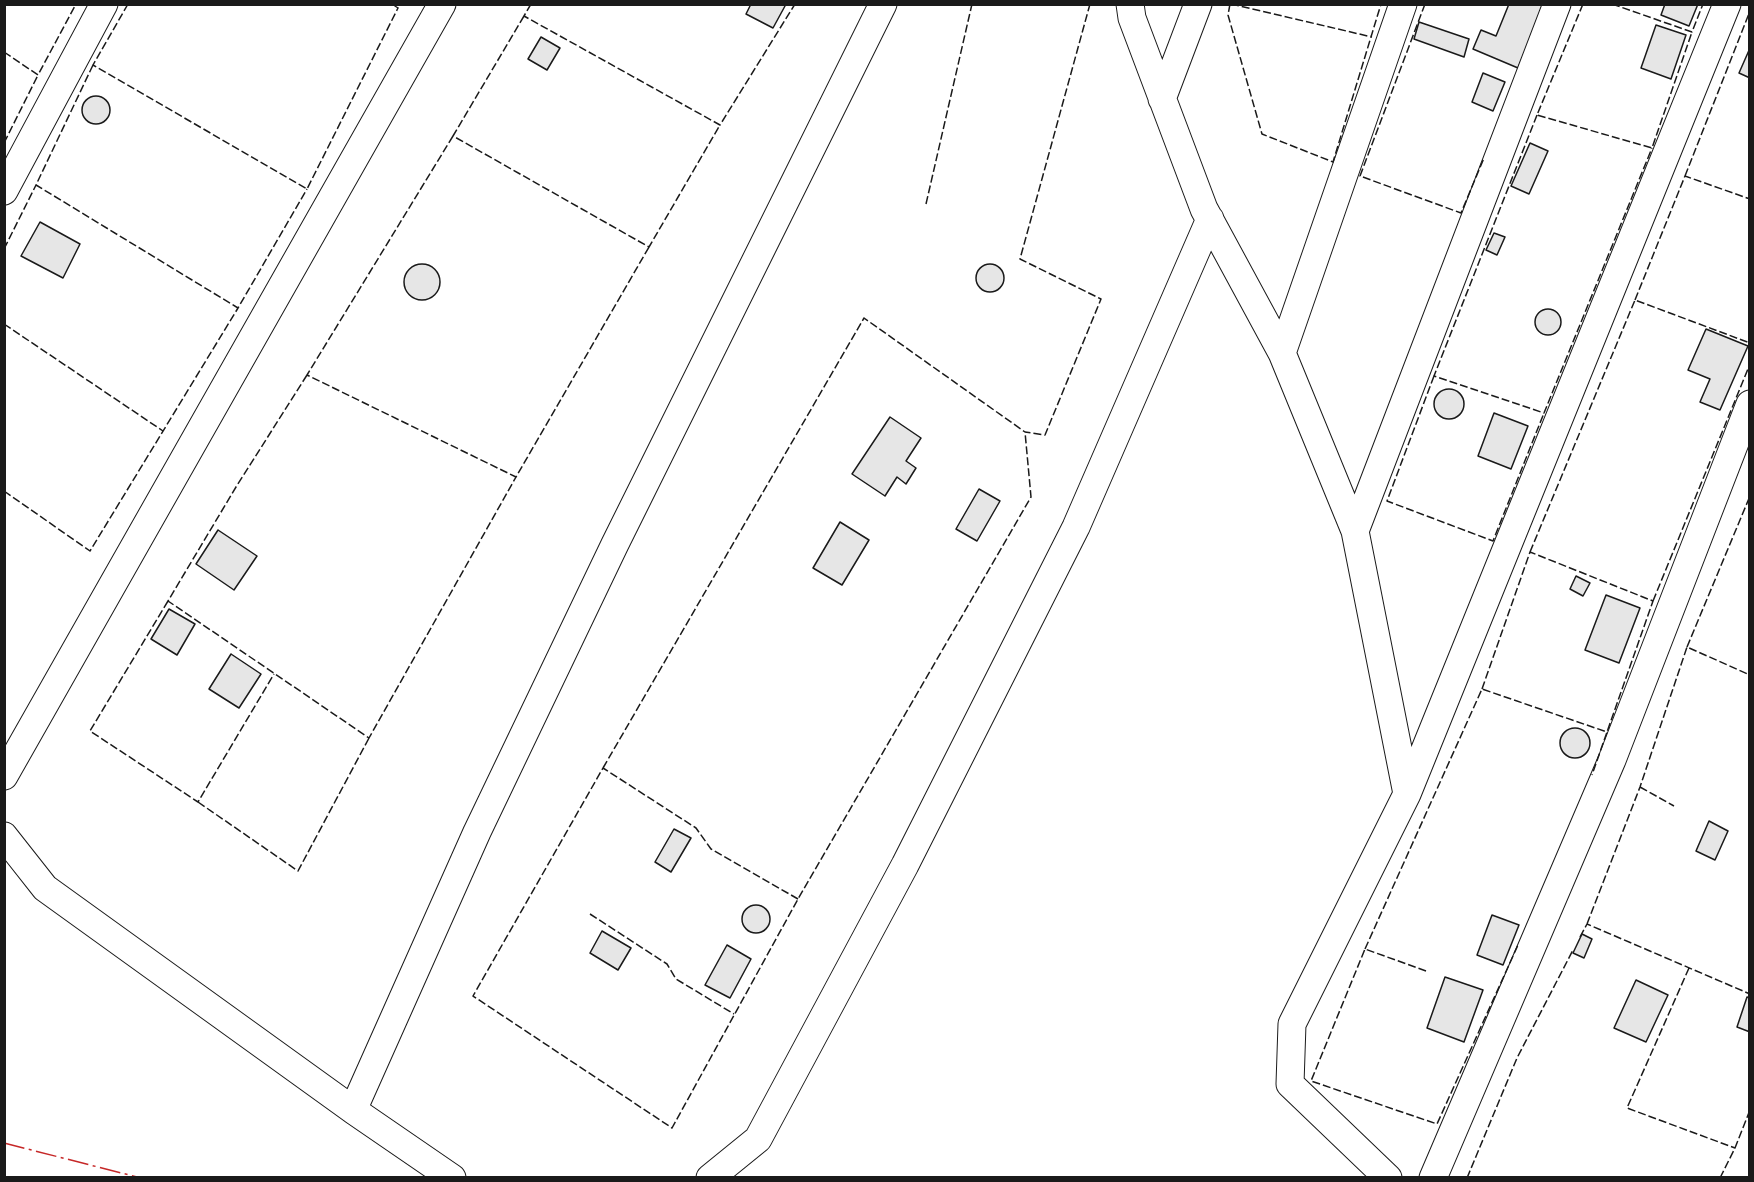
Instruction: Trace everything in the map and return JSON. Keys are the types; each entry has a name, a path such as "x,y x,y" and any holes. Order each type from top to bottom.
{"street":[{"path":"4,191 104,4"},
{"path":"4,776 442,4"},
{"path":"353,1110 477,832 600,576 883,4"},
{"path":"1130,4 1132,18 1204,209 1282,353 1355,531 1407,794"},
{"path":"1162,99 1198,4"},
{"path":"1282,353 1403,4"},
{"path":"1355,531 1557,4"},
{"path":"1388,1178 1290,1083 1292,1024 1407,794 1727,4"},
{"path":"710,1178 758,1139 905,865 1076,527 1210,219"},
{"path":"1433,1178 1612,760 1749,404"},
{"path":"4,836 45,888 353,1110 452,1178"}],"building":[{"path":"751,4 783,4 785,6 773,28 746,14"},
{"path":"1509,4 1545,4 1518,68 1473,49 1481,30 1496,36"},
{"path":"1665,4 1698,4 1689,26 1661,15"},
{"path":"1419,22 1469,39 1464,57 1414,39"},
{"path":"1656,25 1686,35 1671,79 1641,68"},
{"path":"541,37 560,48 547,70 528,59"},
{"path":"1750,48 1750,78 1739,73"},
{"path":"1483,73 1505,82 1493,111 1472,102"},
{"path":"96,96 106,100 110,110 106,120 96,124 86,120 82,110 86,100"},
{"path":"1530,143 1548,151 1529,194 1511,186"},
{"path":"40,222 80,244 63,278 21,256"},
{"path":"1494,233 1505,237 1497,255 1486,250"},
{"path":"422,264 435,269 440,282 435,295 422,300 409,295 404,282 409,269"},
{"path":"990,264 1000,268 1004,278 1000,288 990,292 980,288 976,278 980,268"},
{"path":"1548,309 1557,313 1561,322 1557,331 1548,335 1539,331 1535,322 1539,313"},
{"path":"1706,329 1748,346 1720,410 1700,402 1710,379 1688,370"},
{"path":"1449,389 1455,390 1463,398 1463,410 1455,418 1449,419 1443,418 1435,410 1434,404 1435,398 1443,390"},
{"path":"1494,413 1528,426 1511,469 1478,456"},
{"path":"890,417 921,438 906,461 916,468 906,484 897,477 885,496 852,474"},
{"path":"979,489 1000,501 977,541 956,529"},
{"path":"840,522 869,540 842,585 813,568"},
{"path":"218,530 257,556 234,590 196,564"},
{"path":"1576,576 1590,583 1583,596 1570,589"},
{"path":"1606,595 1640,608 1619,663 1585,650"},
{"path":"169,609 195,624 177,655 151,639"},
{"path":"231,654 261,674 239,708 209,689"},
{"path":"1575,728 1585,733 1590,743 1585,753 1575,758 1565,753 1560,743 1565,733"},
{"path":"1709,821 1728,831 1715,860 1696,851"},
{"path":"674,829 691,838 671,872 655,862"},
{"path":"756,905 766,909 770,919 766,929 756,933 746,929 742,919 746,909"},
{"path":"1492,915 1519,925 1503,965 1477,955"},
{"path":"602,931 631,948 618,970 590,953"},
{"path":"1582,934 1592,939 1584,958 1573,953"},
{"path":"727,945 751,959 730,998 705,985"},
{"path":"1445,977 1483,990 1464,1042 1427,1028"},
{"path":"1636,980 1668,995 1646,1042 1614,1028"},
{"path":"1747,997 1750,998 1750,1032 1737,1027"}],"fence":[{"path":"4,52 38,75 76,4"},
{"path":"128,4 93,65 307,189 398,8"},
{"path":"392,4 398,8 399,4"},
{"path":"531,4 524,16 720,125 795,4"},
{"path":"926,204 972,4"},
{"path":"603,768 864,318 1025,432 1045,435 1101,299 1020,259 1090,4"},
{"path":"1230,4 1228,15 1262,134 1333,162 1381,4"},
{"path":"1231,4 1372,37"},
{"path":"1425,4 1360,176 1461,213 1484,158"},
{"path":"1583,4 1537,115 1652,148 1692,32"},
{"path":"1612,4 1692,32 1703,4"},
{"path":"1685,176 1750,11"},
{"path":"524,16 453,136 649,247 720,125"},
{"path":"93,65 36,185 238,308 307,189"},
{"path":"4,143 38,75"},
{"path":"1537,115 1434,376 1544,413 1652,148"},
{"path":"453,136 307,375 516,477 649,247"},
{"path":"1635,300 1685,176 1750,199"},
{"path":"4,249 36,185"},
{"path":"1530,552 1635,300 1750,343"},
{"path":"4,491 90,551 238,308"},
{"path":"4,324 163,431"},
{"path":"1653,601 1750,364"},
{"path":"307,375 236,487 168,601 369,738 516,477"},
{"path":"1434,376 1387,501 1493,541 1544,413"},
{"path":"798,899 711,849 696,828 603,768 473,996 672,1128 798,899 1031,497 1025,432"},
{"path":"1687,647 1750,496"},
{"path":"1482,689 1530,552 1653,601 1607,732"},
{"path":"168,601 90,731 198,802 274,674"},
{"path":"1587,924 1640,787 1687,647 1750,675"},
{"path":"1365,949 1482,689 1607,732 1592,775"},
{"path":"198,802 298,871 369,738"},
{"path":"1640,787 1674,806"},
{"path":"590,914 667,964 676,979 734,1014"},
{"path":"1580,937 1587,924 1750,994"},
{"path":"1426,971 1365,949 1311,1081 1437,1124 1518,945"},
{"path":"1467,1178 1517,1058 1573,950"},
{"path":"1689,968 1627,1108 1735,1148"},
{"path":"1720,1178 1750,1110"}],"power":[{"path":"4,1143 141,1178"}]}
